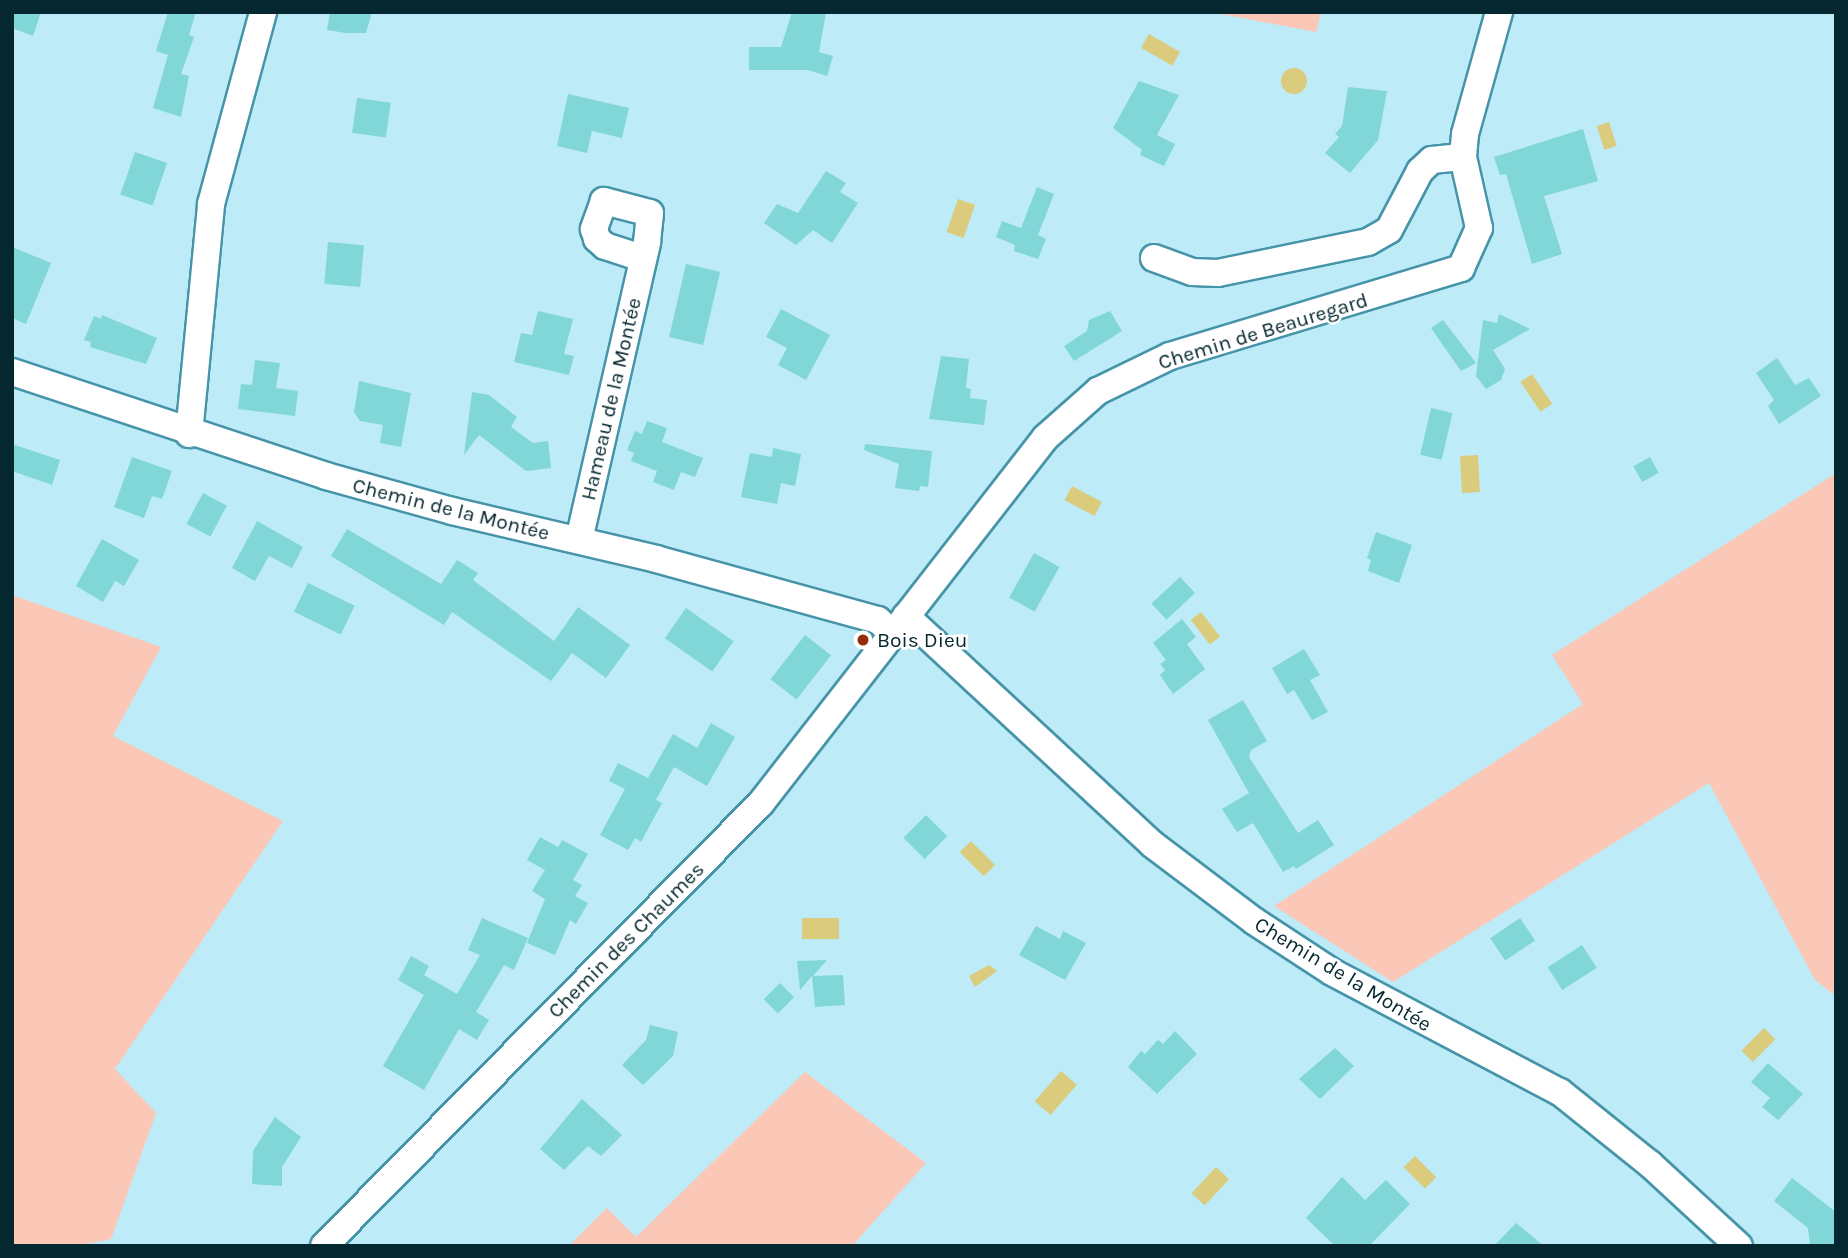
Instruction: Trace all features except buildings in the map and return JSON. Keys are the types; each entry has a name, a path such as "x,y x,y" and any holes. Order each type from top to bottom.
{"street":[{"path":"189,434 211,204 263,12"},
{"name":"Chemin de Beauregard","path":"899,624 1045,438 1098,391 1170,356 1461,268 1473,248 1479,228 1463,158 1499,12"},
{"path":"1154,258 1192,272 1218,273 1368,242 1389,230 1420,171 1432,160 1463,158"},
{"name":"Hameau de la Montée","path":"579,541 643,258"},
{"name":"Chemin de la Montée","path":"12,372 189,434 381,492 899,624 1152,844 1332,972 1560,1092 1650,1164 1739,1246"},
{"name":"Chemin des Chaumes","path":"324,1246 761,803 899,624"}],"shaded area":[{"path":"1210,12 1321,12 1316,32"},
{"path":"1149,34 1180,52 1172,66 1141,48"},
{"path":"1294,68 1303,72 1307,81 1303,90 1294,94 1285,90 1281,81 1285,72"},
{"path":"1609,122 1617,146 1604,150 1597,126"},
{"path":"958,199 975,205 964,238 947,232"},
{"path":"1532,374 1552,404 1541,412 1520,382"},
{"path":"1478,455 1480,492 1462,493 1460,456"},
{"path":"1836,473 1836,996 1815,980 1709,783 1393,982 1274,906 1583,704 1552,655"},
{"path":"1072,486 1102,502 1095,516 1064,500"},
{"path":"12,595 161,647 113,736 283,821 115,1069 156,1113 111,1239 77,1246 12,1246"},
{"path":"1201,612 1220,636 1210,644 1191,620"},
{"path":"971,841 995,865 984,876 960,852"},
{"path":"802,918 839,918 839,939 802,939"},
{"path":"989,965 997,971 975,987 969,976"},
{"path":"1764,1028 1775,1039 1753,1062 1741,1051"},
{"path":"1061,1071 1077,1085 1051,1115 1035,1101"},
{"path":"805,1072 926,1163 852,1246 569,1246 607,1208 636,1237"},
{"path":"1415,1156 1436,1177 1425,1189 1404,1167"},
{"path":"1216,1167 1229,1179 1205,1206 1191,1193"}],"place":[{"name":"Bois Dieu","path":"863,640"}]}
